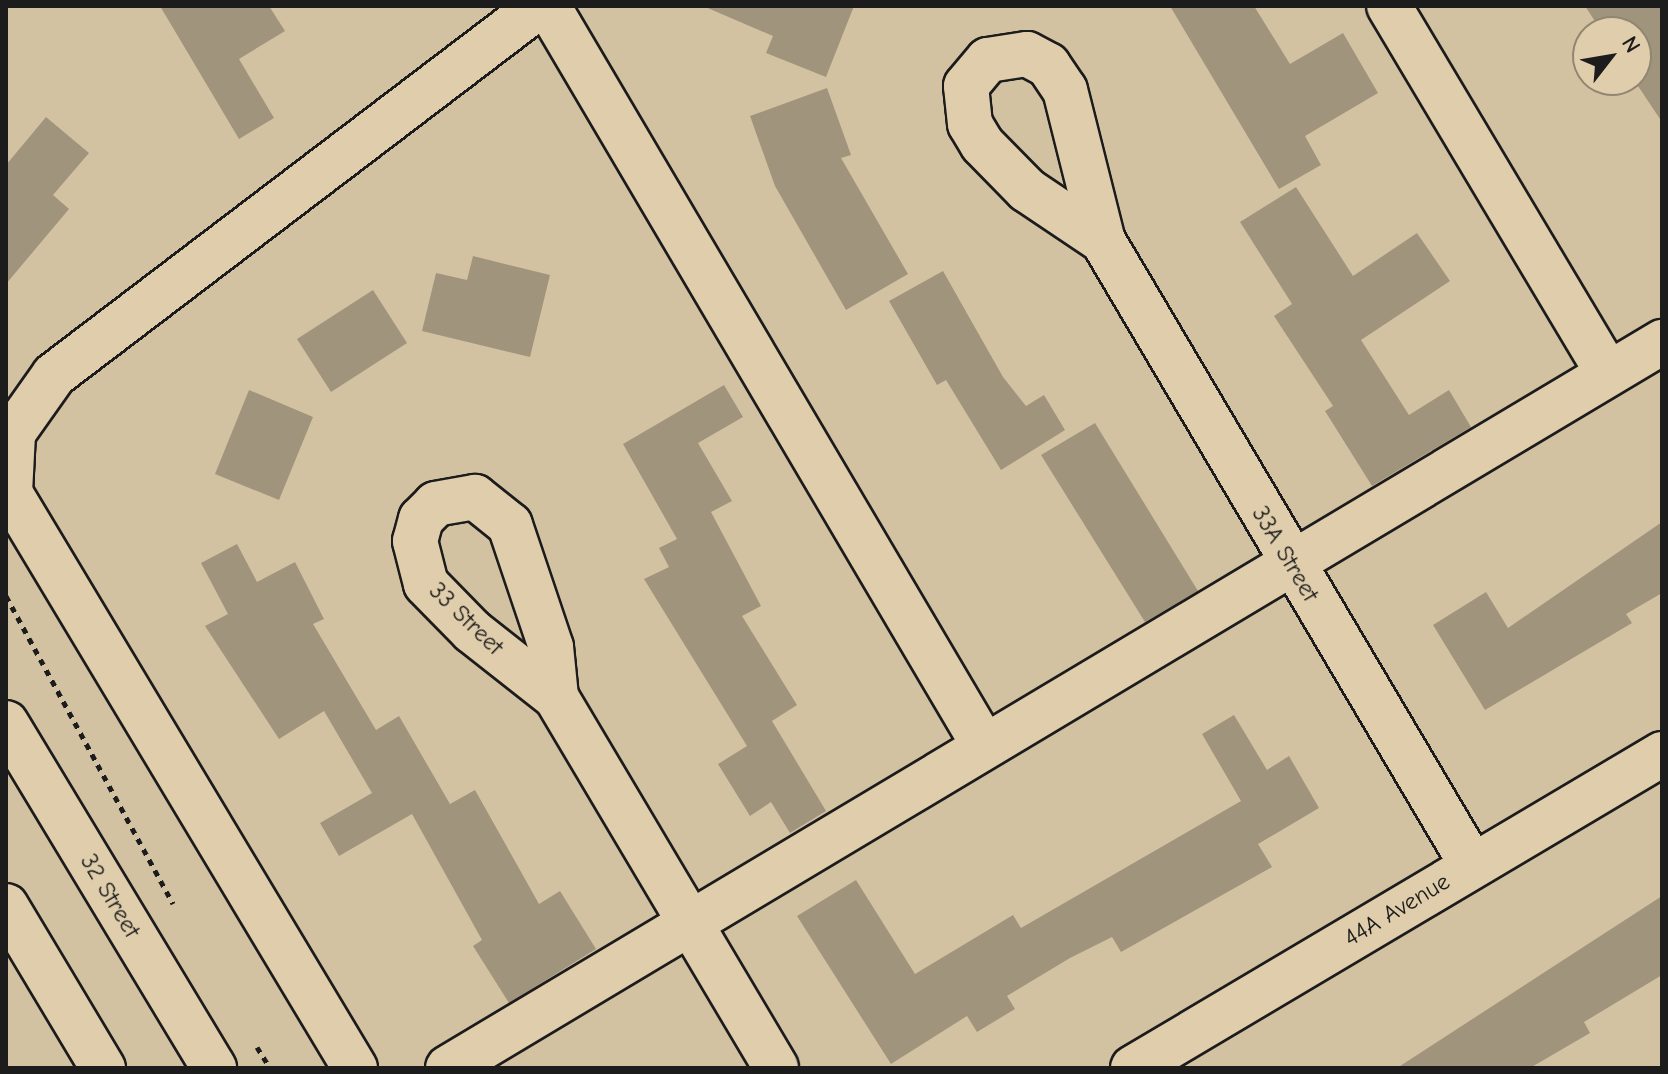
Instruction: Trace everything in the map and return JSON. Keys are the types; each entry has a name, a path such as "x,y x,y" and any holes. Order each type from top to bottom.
{"street":[{"path":"355,1068 10,493 13,433 54,375 539,6"},
{"path":"548,6 983,744"},
{"path":"1389,6 1608,374"},
{"name":"33A Street","path":"1103,241 1291,565 1472,865"},
{"path":"448,1068 983,744 1291,565 1662,342"},
{"path":"556,697 776,1068"},
{"name":"32 Street","path":"6,723 214,1068"},
{"name":"44A Avenue","path":"1133,1068 1662,754"},
{"path":"6,906 103,1068"}],"path":[{"path":"6,596 179,913"},
{"path":"248,1031 270,1068"}],"building":[{"path":"160,6 269,6 285,31 239,59 274,118 239,139"},
{"path":"703,6 854,6 826,77 766,53 773,36"},
{"path":"1170,6 1254,6 1290,64 1343,33 1378,93 1305,136 1321,165 1279,189"},
{"path":"1585,6 1662,6 1662,122 1645,96 1652,96 1652,16 1592,16"},
{"path":"827,88 851,155 841,158 908,274 846,310 775,186 750,116"},
{"path":"46,117 89,153 53,195 69,209 6,284 6,165"},
{"path":"1296,187 1353,276 1417,233 1450,281 1361,340 1409,415 1449,390 1471,427 1372,486 1325,411 1333,406 1274,316 1292,304 1240,222"},
{"path":"473,256 550,275 530,357 422,331 436,273 467,280"},
{"path":"943,271 1003,377 1026,406 1044,395 1065,430 1001,470 946,380 937,385 889,301"},
{"path":"373,290 407,343 331,392 297,339"},
{"path":"724,385 743,417 698,443 732,501 711,512 761,606 742,616 797,705 772,721 826,811 790,833 771,802 750,816 718,764 747,746 644,579 669,567 659,548 677,539 623,444"},
{"path":"249,390 313,417 279,500 215,474"},
{"path":"1095,423 1198,591 1145,622 1041,455"},
{"path":"1662,522 1662,593 1626,614 1632,623 1485,710 1433,625 1486,592 1508,628"},
{"path":"237,544 257,582 295,562 324,619 313,624 376,730 399,716 450,804 475,790 539,904 560,891 596,949 509,1003 473,946 482,940 412,814 339,856 320,823 372,793 324,711 279,739 205,626 228,614 201,563"},
{"path":"1234,715 1267,770 1289,756 1319,808 1258,844 1272,867 1121,952 1112,937 1070,958 1007,996 1015,1009 977,1032 967,1016 891,1064 797,916 856,880 915,974 1013,915 1021,928 1241,801 1202,734"},
{"path":"1662,896 1662,975 1584,1022 1590,1033 1530,1068 1397,1068"}]}
